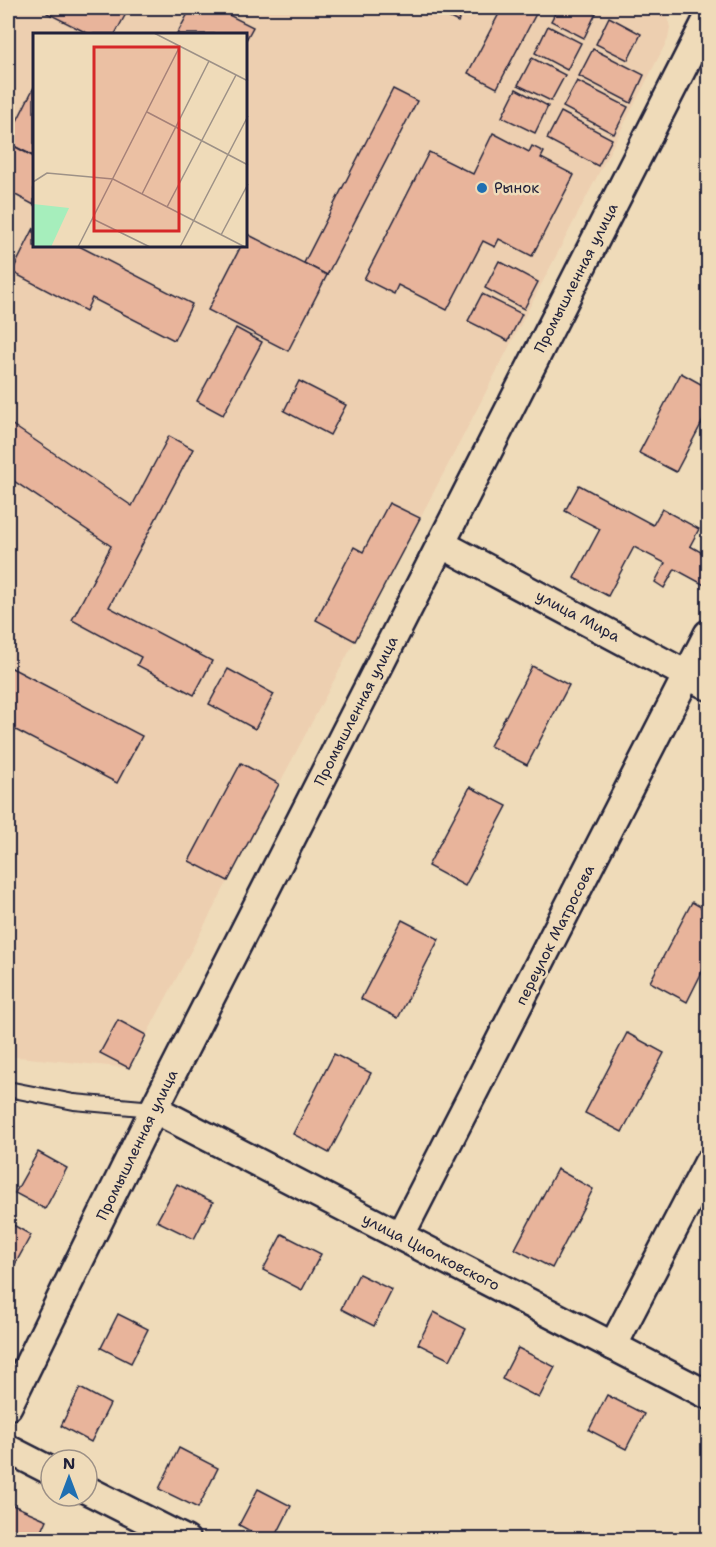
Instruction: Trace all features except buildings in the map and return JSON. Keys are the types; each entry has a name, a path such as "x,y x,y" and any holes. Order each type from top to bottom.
{"street":[{"name":"Промышленная улица","path":"8,1406 154,1110 708,18"},
{"name":"улица Мира","path":"447,547 698,680"},
{"name":"переулок Матросова","path":"400,1236 698,680 708,634"},
{"name":"улица Циолковского","path":"154,1110 708,1395"},
{"path":"613,1346 708,1163"},
{"path":"8,1449 39,1465"},
{"path":"99,1496 186,1539"}],"lane":[{"path":"8,1089 74,1102 154,1110"}],"shaded area":[{"path":"8,8 660,8 668,18 670,28 668,39 459,444 129,1068 8,1056"}],"place":[{"name":"Рынок","path":"482,188"}]}
